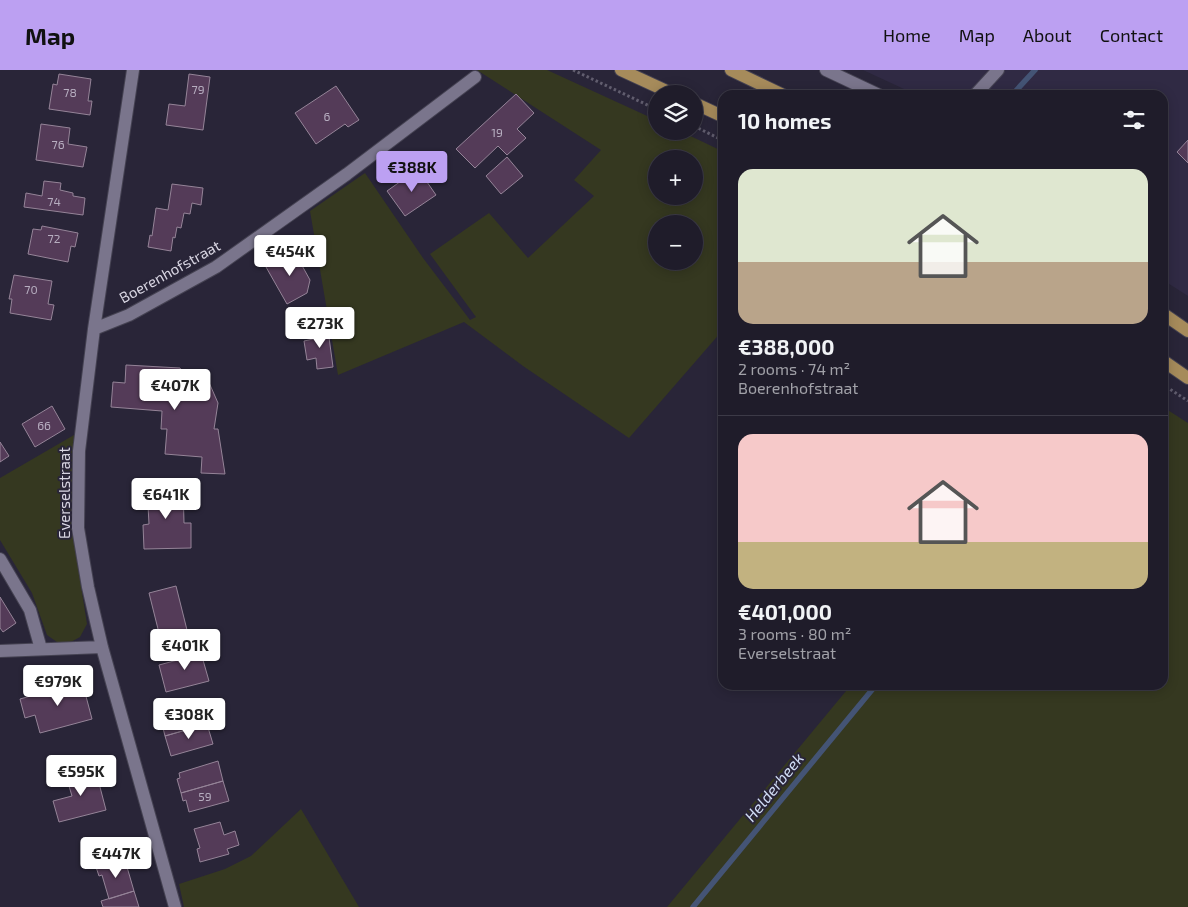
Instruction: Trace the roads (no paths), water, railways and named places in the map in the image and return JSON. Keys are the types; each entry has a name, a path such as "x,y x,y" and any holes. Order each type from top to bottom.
{"main road":[{"path":"621,70 654,85"},
{"path":"730,70 772,90"},
{"path":"703,107 718,114"},
{"path":"1168,318 1188,331"},
{"path":"1168,364 1188,378"}],"street":[{"name":"Everselstraat","path":"134,70 94,329 79,451 78,528 88,587 102,647 175,907"},
{"path":"826,70 868,90"},
{"path":"980,90 998,70"},
{"name":"Boerenhofstraat","path":"94,329 129,315 216,268 348,174 475,77"},
{"path":"0,559 30,610 41,649"},
{"path":"0,651 102,647"}],"waterway":[{"name":"Helderbeek","path":"1017,90 1035,70"},
{"name":"Helderbeek","path":"693,907 872,690"}]}
